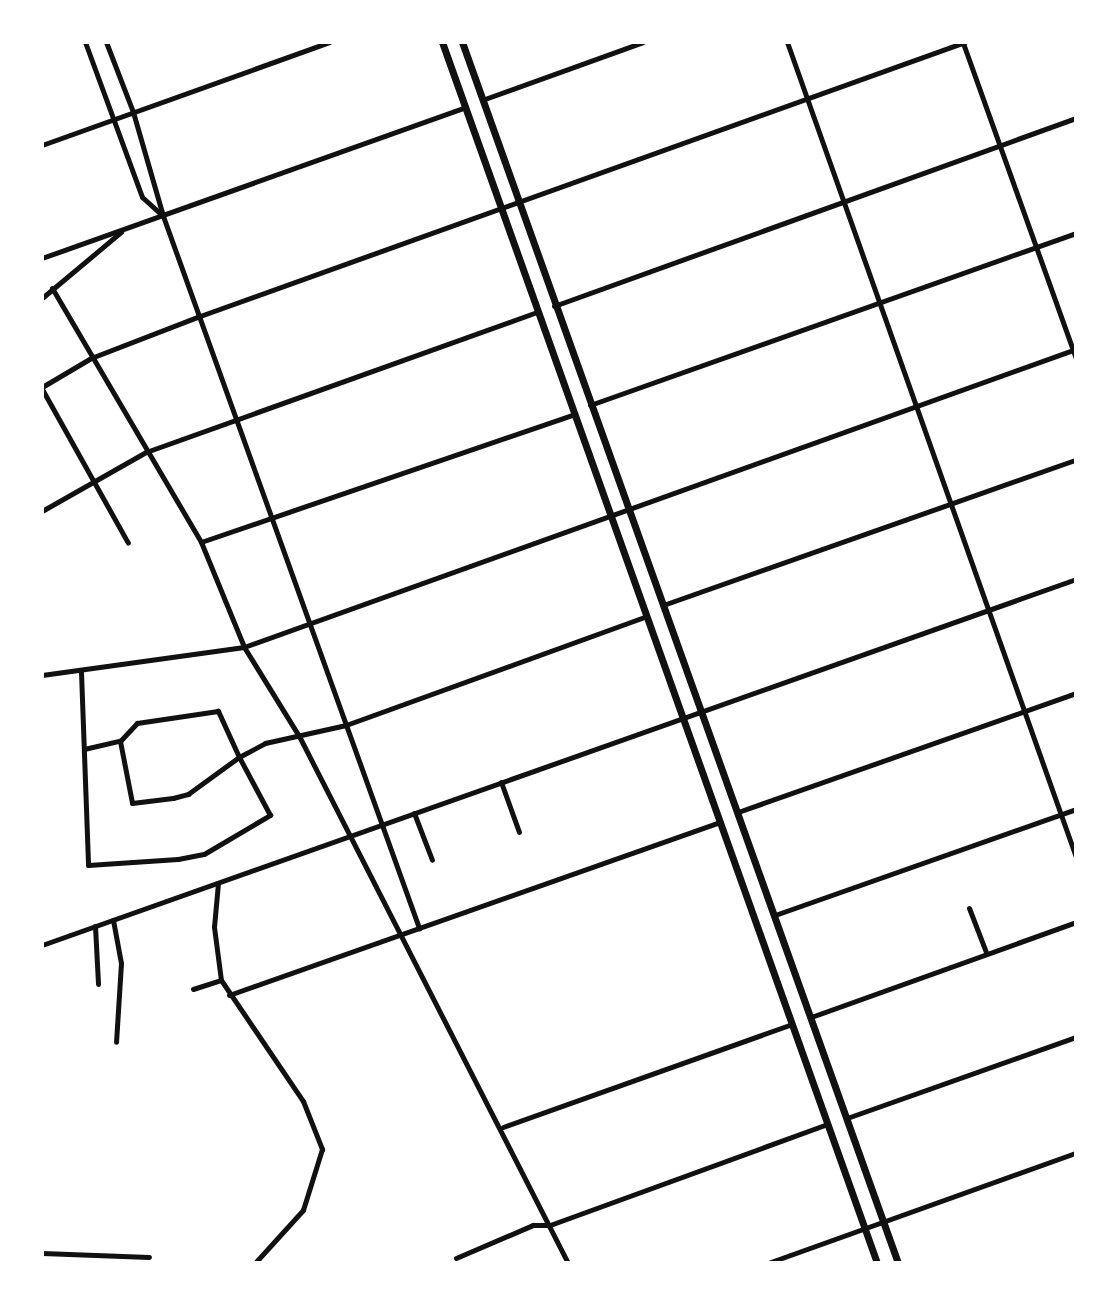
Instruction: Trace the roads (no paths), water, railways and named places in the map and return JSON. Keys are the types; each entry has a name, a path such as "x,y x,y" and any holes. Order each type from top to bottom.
{"main road":[{"path":"442,42 877,1263"},
{"path":"462,42 553,306 627,508 666,604 898,1263"}],"street":[{"path":"85,42 142,197 163,216"},
{"path":"106,42 133,112 163,216 419,928"},
{"path":"42,145 329,42"},
{"path":"480,100 643,42"},
{"path":"787,42 1076,857"},
{"path":"128,543 42,388 91,358 963,42 1076,358"},
{"path":"42,258 465,107"},
{"path":"553,306 1076,118"},
{"path":"42,298 123,230"},
{"path":"590,405 1076,233"},
{"path":"52,288 201,542 244,647 299,736 398,936 503,1127 568,1263"},
{"path":"42,511 146,452 538,312"},
{"path":"42,675 244,647 1074,349"},
{"path":"201,542 274,520 576,414"},
{"path":"666,604 1076,460"},
{"path":"42,945 1076,579"},
{"path":"120,741 132,803 188,794 239,757 265,743 346,725 645,617"},
{"path":"81,672 88,865 204,854 270,815 218,711 137,723 120,741 84,749"},
{"path":"737,812 1076,693"},
{"path":"501,782 519,832"},
{"path":"775,915 1076,809"},
{"path":"414,813 432,860"},
{"path":"229,995 720,822"},
{"path":"218,883 214,927 221,980 303,1101 322,1149 303,1210 255,1263"},
{"path":"969,908 986,952"},
{"path":"113,920 121,963 116,1042"},
{"path":"811,1017 1076,922"},
{"path":"95,926 98,984"},
{"path":"193,989 221,980"},
{"path":"503,1127 792,1024"},
{"path":"847,1118 1076,1037"},
{"path":"456,1258 533,1225 550,1225 828,1124"},
{"path":"768,1263 1076,1153"},
{"path":"42,1253 149,1257"}]}
